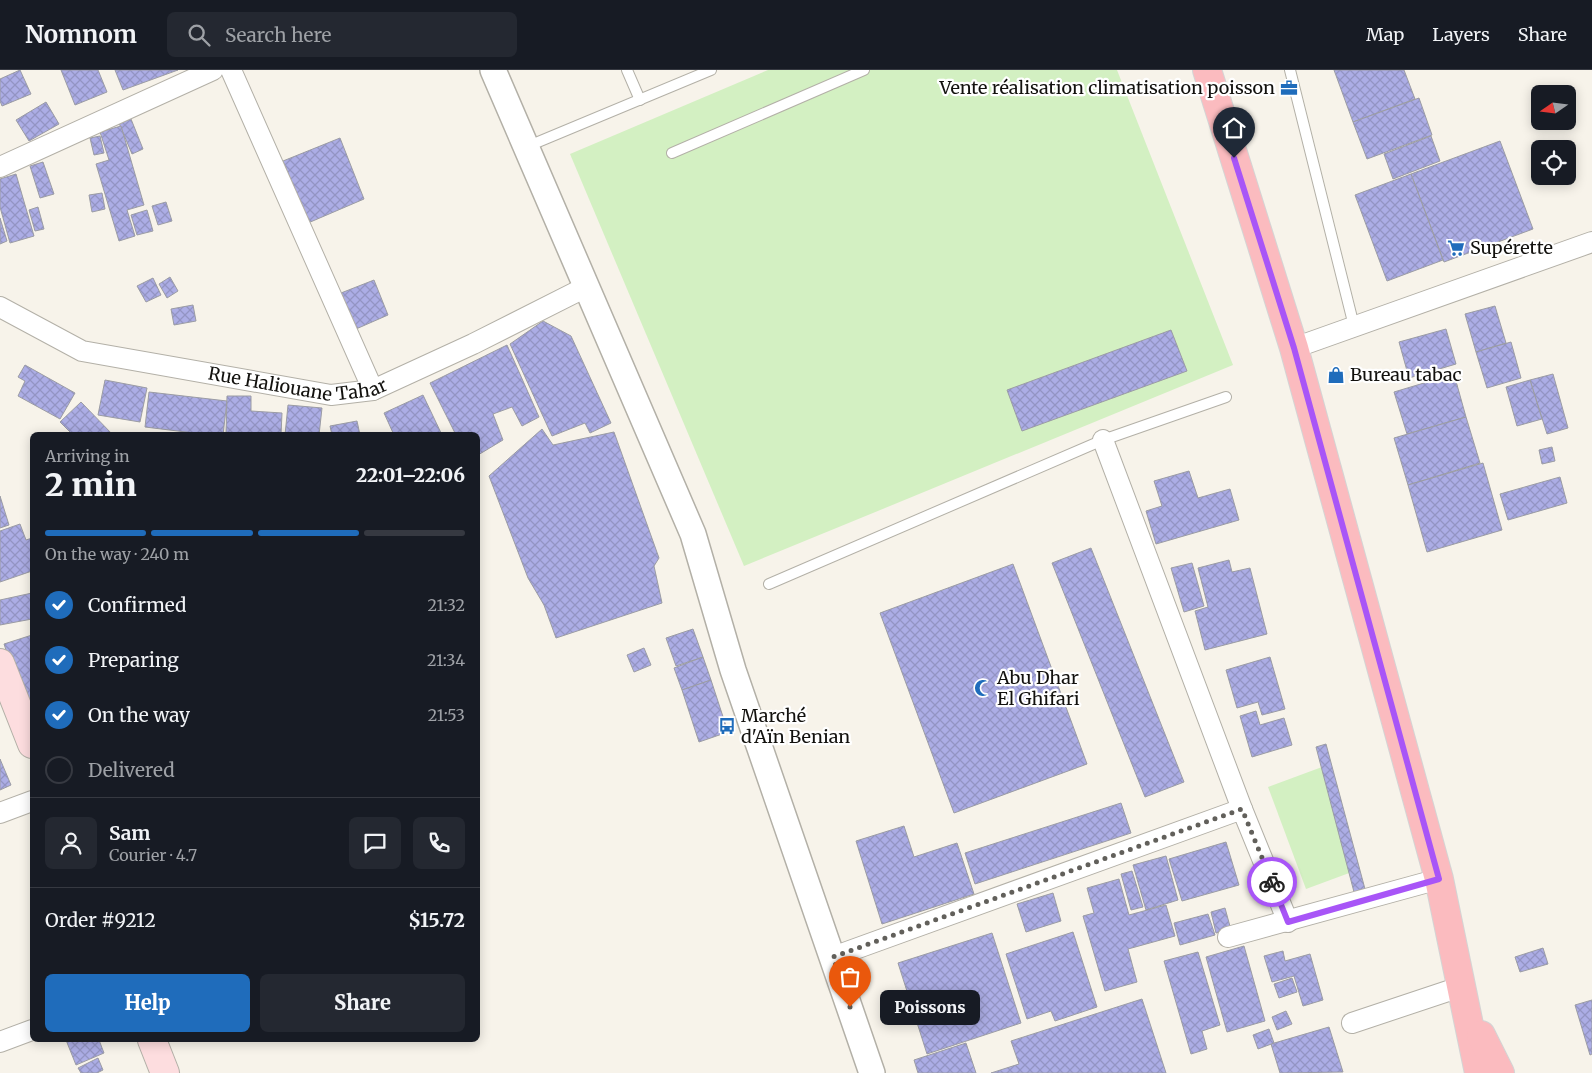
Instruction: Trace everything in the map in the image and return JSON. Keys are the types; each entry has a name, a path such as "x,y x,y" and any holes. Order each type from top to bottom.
{"main road":[{"path":"1207,70 1294,348 1439,879 1465,997 1479,1073"},
{"path":"0,663 30,739"},
{"path":"1465,997 1500,1073"},
{"path":"153,1042 165,1073"}],"street":[{"path":"0,167 212,70"},
{"path":"231,70 373,390"},
{"path":"493,70 693,534 733,670 872,1073"},
{"path":"1294,348 1592,242"},
{"name":"Rue Haliouane Tahar","path":"0,307 82,351 331,395 373,390 473,344 586,287"},
{"path":"1103,440 1242,809 1288,922"},
{"path":"0,813 30,802"},
{"path":"833,957 1242,809"},
{"path":"1228,937 1439,879"},
{"path":"1352,1023 1465,997"},
{"path":"0,1042 30,1031"}],"lane":[{"path":"627,70 640,100"},
{"path":"526,147 712,70"},
{"path":"672,153 864,70"},
{"path":"1290,70 1354,326"},
{"path":"769,584 1103,440 1226,398"}],"green space":[{"path":"768,70 1117,70 1233,365 744,566 570,154"},
{"path":"1322,767 1360,869 1306,889 1268,787"}],"building":[{"path":"20,70 31,94 2,106 0,101 0,79"},
{"path":"61,70 98,70 107,92 75,105"},
{"path":"115,70 178,70 123,90"},
{"path":"1334,70 1404,70 1415,99 1353,122"},
{"path":"1419,98 1432,135 1367,159 1353,122"},
{"path":"46,102 59,124 29,141 16,120"},
{"path":"131,119 143,149 132,154 119,123"},
{"path":"121,126 144,205 127,210 135,236 119,241 96,164 109,160 100,132"},
{"path":"100,136 104,153 94,155 90,138"},
{"path":"1431,136 1440,161 1393,179 1384,154"},
{"path":"340,138 364,199 308,223 283,161"},
{"path":"1500,141 1533,229 1444,262 1411,174"},
{"path":"43,162 54,194 40,198 30,166"},
{"path":"16,174 34,236 10,243 0,207 0,179"},
{"path":"1411,174 1443,260 1387,281 1355,195"},
{"path":"102,193 105,209 92,212 89,195"},
{"path":"166,202 172,221 158,225 152,206"},
{"path":"38,207 44,229 35,231 29,210"},
{"path":"147,210 153,231 137,235 131,215"},
{"path":"0,218 7,241 0,244"},
{"path":"170,277 178,291 167,298 159,284"},
{"path":"153,278 161,295 146,302 137,286"},
{"path":"374,280 388,315 356,329 341,293"},
{"path":"193,305 196,321 174,325 171,309"},
{"path":"1495,306 1506,343 1476,352 1465,314"},
{"path":"543,321 571,336 611,423 590,433 585,423 552,436 510,344"},
{"path":"1446,329 1456,364 1409,378 1399,342"},
{"path":"1171,330 1187,371 1022,431 1007,390"},
{"path":"1511,342 1521,378 1487,388 1476,352"},
{"path":"507,345 539,417 522,426 512,407 493,414 503,440 480,454 480,432 454,432 430,383"},
{"path":"25,365 75,393 60,419 18,396 25,381 18,377"},
{"path":"1454,374 1466,417 1407,434 1394,392"},
{"path":"1553,374 1568,428 1547,434 1530,380"},
{"path":"105,380 147,388 140,422 98,415"},
{"path":"1530,380 1542,419 1517,426 1506,387"},
{"path":"149,392 227,401 223,432 186,432 145,427"},
{"path":"423,395 441,432 393,432 384,413"},
{"path":"227,396 251,396 251,411 282,413 281,432 226,432"},
{"path":"81,402 110,432 70,432 60,422"},
{"path":"288,405 322,408 319,432 285,432"},
{"path":"1466,417 1480,463 1408,485 1394,438"},
{"path":"357,421 359,432 331,432 330,426"},
{"path":"542,429 553,445 614,432 659,558 654,566 662,603 556,638 544,605 528,578 489,476"},
{"path":"1552,447 1555,461 1542,464 1539,450"},
{"path":"1483,463 1502,530 1427,552 1408,485"},
{"path":"1189,471 1198,498 1230,489 1239,520 1156,544 1146,511 1162,506 1154,481"},
{"path":"1560,477 1567,503 1508,520 1500,494"},
{"path":"0,496 9,525 0,528"},
{"path":"20,524 26,540 30,539 30,572 0,582 0,531"},
{"path":"1091,548 1184,782 1145,797 1052,563"},
{"path":"1229,560 1232,572 1250,568 1267,634 1205,650 1195,611 1208,607 1198,568"},
{"path":"1192,563 1204,606 1184,612 1171,568"},
{"name":"Abu Dhar El Ghifari","path":"1013,564 1087,764 954,813 880,613"},
{"path":"30,593 30,619 0,625 0,600"},
{"path":"693,629 703,657 676,666 666,638"},
{"path":"30,636 30,721 4,644"},
{"path":"644,648 651,665 634,672 627,655"},
{"path":"703,657 711,680 682,690 674,668"},
{"path":"1270,657 1285,709 1262,715 1258,702 1237,708 1226,670"},
{"path":"711,680 728,732 699,742 682,690"},
{"path":"1256,711 1260,725 1284,718 1292,745 1252,757 1240,716"},
{"path":"1326,744 1365,889 1354,892 1316,747"},
{"path":"0,759 11,785 0,790"},
{"path":"1121,803 1131,833 975,884 965,853"},
{"path":"904,826 914,857 957,843 974,894 882,924 856,841"},
{"path":"1226,842 1239,885 1182,901 1169,859"},
{"path":"1166,856 1178,900 1146,910 1133,865"},
{"path":"1132,871 1143,907 1131,910 1121,874"},
{"path":"1119,879 1129,915 1166,905 1175,936 1128,949 1137,982 1105,991 1083,916 1094,913 1087,888"},
{"path":"1053,893 1061,921 1026,932 1017,904"},
{"path":"1225,908 1231,930 1216,933 1211,912"},
{"path":"1208,914 1215,935 1180,945 1174,923"},
{"path":"1073,932 1097,1007 1055,1021 1051,1011 1027,1019 1006,954"},
{"path":"992,933 1021,1023 927,1054 898,963"},
{"path":"1244,946 1265,1021 1227,1032 1206,957"},
{"path":"1543,948 1548,964 1520,972 1515,957"},
{"path":"1283,951 1285,961 1310,954 1323,1000 1303,1006 1294,976 1272,982 1264,956"},
{"path":"1198,952 1220,1025 1202,1031 1207,1049 1191,1054 1164,961"},
{"path":"1292,978 1297,992 1279,998 1274,984"},
{"path":"1142,999 1166,1073 991,1073 1019,1064 1011,1041"},
{"path":"1592,1000 1592,1054 1590,1055 1575,1005"},
{"path":"1286,1011 1292,1024 1277,1030 1272,1017"},
{"path":"1329,1027 1343,1072 1280,1073 1271,1044"},
{"path":"1269,1029 1274,1043 1258,1049 1253,1035"},
{"path":"67,1042 100,1042 104,1053 76,1065"},
{"path":"966,1043 976,1073 918,1073 914,1060"},
{"path":"98,1058 103,1070 97,1073 81,1073 78,1068"}],"way so far":[{"path":"850,1007 833,957 1242,809 1272,882"}],"place":[{"name":"Vente réalisation climatisation poisson","path":"1289,88"},
{"name":"Supérette","path":"1456,248"},
{"name":"Bureau tabac","path":"1336,375"},
{"name":"Abu Dhar El Ghifari","path":"983,688"},
{"name":"Marché d'Aïn Benian","path":"727,726"},
{"name":"Poissons","path":"850,1007"}],"route":[{"path":"1234,158 1294,348 1439,879 1288,922 1272,882"}]}
